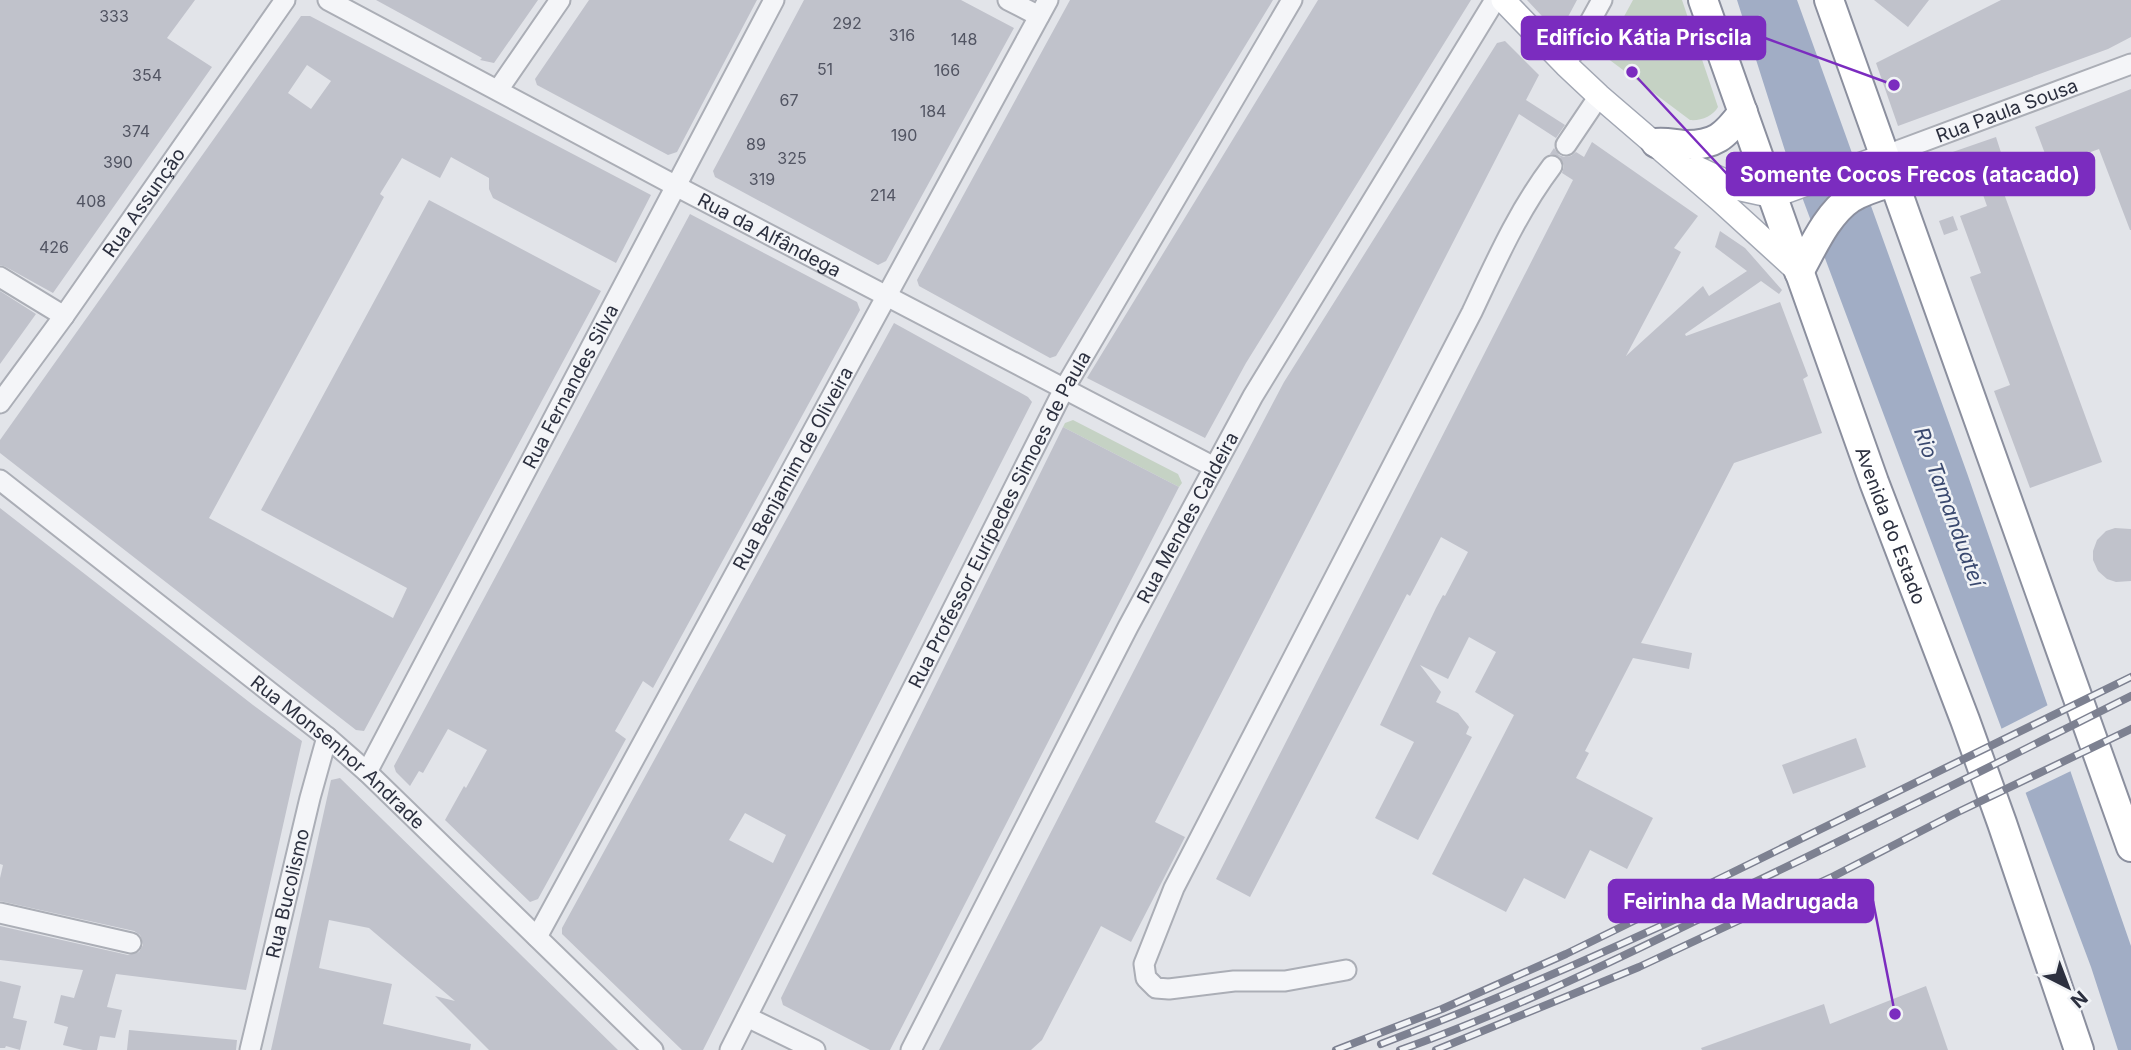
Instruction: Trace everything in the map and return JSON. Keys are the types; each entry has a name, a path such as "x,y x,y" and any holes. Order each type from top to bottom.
{"highway":[{"name":"Avenida do Estado","path":"1703,0 1743,112 1781,193 1874,482 1993,797 2079,1050"},
{"path":"1829,0 1882,171 2131,848"},
{"path":"1656,144 1714,142 1723,137 1743,112"},
{"path":"1805,262 1837,210 1882,171"}],"main road":[{"path":"1503,0 1600,96 1805,262"},
{"path":"1656,144 1674,149 1698,168 1741,189 1781,193 1882,171"}],"street":[{"name":"Rua Assunção","path":"0,403 285,0"},
{"name":"Rua da Alfândega","path":"328,0 676,186 1214,467"},
{"path":"498,90 559,0"},
{"name":"Rua Fernandes Silva","path":"367,772 774,0"},
{"path":"1009,0 1044,8"},
{"name":"Rua Professor Eurípedes Simoes de Paula","path":"730,1050 1063,389 1292,0"},
{"name":"Rua Mendes Caldeira","path":"911,1050 1128,627 1253,396 1495,0"},
{"path":"1566,65 1602,0"},
{"name":"Rua Benjamim de Oliveira","path":"537,937 1044,8"},
{"name":"Rua Paula Sousa","path":"1882,171 2131,64"},
{"path":"1566,145 1600,96"},
{"path":"1346,970 1285,981 1234,981 1168,989 1156,988 1146,978 1144,964 1174,888 1472,312 1513,226 1534,189 1552,166"},
{"path":"0,277 64,316"},
{"name":"Rua Monsenhor Andrade","path":"0,480 327,737 367,772 653,1050"},
{"name":"Rua Bucolismo","path":"250,1050 310,797 327,737"},
{"path":"0,913 131,943"},
{"path":"747,1017 815,1050"}],"green space":[{"path":"1633,0 1682,0 1718,107 1710,115 1690,120 1603,55"},
{"path":"1073,420 1178,474 1182,483 1179,487 1063,427 1065,423"}],"water":[{"name":"Rio Tamanduateí","path":"1737,0 1797,0 1967,473 2131,946 2131,1050 2118,1050 2091,967 1787,157"}],"pier":[{"path":"2050,704 2073,770 2023,794 1999,730"}],"building":[{"path":"0,0 195,0 167,38 212,67 53,293 0,265"},
{"path":"376,0 538,0 494,63 480,60 482,58"},
{"path":"589,0 757,0 677,152 668,155 537,85 535,79"},
{"path":"804,0 961,0 1014,28 886,261 878,265 715,177 713,171"},
{"path":"1070,0 1273,0 1056,356 1050,358 919,286 917,280"},
{"path":"1318,0 1471,0 1246,363 1205,438 1087,378"},
{"path":"1527,0 1577,0 1562,28 1554,29"},
{"path":"1874,0 1929,0 1908,27"},
{"path":"2001,0 2131,0 2131,37 2108,49 1898,126 1876,63"},
{"path":"301,16 310,16 651,195 616,263 493,198 489,189 489,178 451,157 440,178 402,158 380,194 384,197 209,518 393,618 407,588 261,510 429,200 601,291 364,731 356,730 0,453 0,440","holes":["307,65 331,81 311,109 288,93"]},
{"path":"1505,41 1539,75 1526,100 1565,125 1556,138 1519,114 1155,822 1185,837 1131,942 1101,926 1042,1040 1031,1050 939,1050 1284,382 1497,43"},
{"path":"2131,89 2130,230 2099,149 2050,167 2035,127"},
{"path":"1996,137 2005,165 1995,169 2102,462 2030,488 1994,391 2010,385 1970,277 1981,273 1960,216 1987,206 1976,175 1927,192 1918,164"},
{"path":"1592,142 1698,216 1674,248 1681,252 1626,356 1703,286 1709,296 1747,271 1715,247 1720,231 1745,248 1782,290 1779,294 1761,281 1685,334 1686,336 1780,302 1808,376 1803,379 1822,433 1734,463 1641,643 1692,653 1689,669 1633,658 1585,751 1589,753 1576,778 1653,818 1627,869 1590,850 1565,899 1524,878 1506,912 1432,874 1514,715 1475,692 1496,652 1469,637 1448,679 1420,665 1441,692 1436,702 1458,713 1469,727 1466,734 1472,737 1418,840 1375,818 1414,742 1380,725 1436,608 1468,552 1441,537 1410,596 1407,594 1250,897 1216,879 1573,180 1562,173 1564,166 1560,157 1550,154 1554,148 1564,157 1576,152 1584,157"},
{"path":"690,214 857,302 860,310 653,688 643,681 615,731 626,739 538,899 530,902 445,820 487,750 448,729 423,773 419,771 410,786 396,772 394,766"},
{"path":"1953,216 1958,230 1944,235 1939,221"},
{"path":"0,291 36,314 0,364"},
{"path":"894,323 1028,397 1032,402 703,1050 682,1050 562,934 562,928","holes":["745,813 786,835 773,863 729,840"]},
{"path":"1063,427 1179,487 890,1050 870,1050 783,1005 781,998"},
{"path":"0,508 302,741 246,990 116,974 107,1007 122,1010 115,1038 100,1036 97,1050 63,1045 68,1027 54,1023 61,995 74,998 83,970 0,960 0,926 128,955 139,952 143,945 140,935 134,931 0,901 3,865 0,864"},
{"path":"2115,528 2131,529 2131,581 2116,582 2107,579 2098,571 2093,560 2097,540 2106,531"},
{"path":"1856,738 1866,767 1793,794 1782,765"},
{"path":"340,778 618,1050 489,1050 435,996 455,1001 369,928 329,920 319,968 392,984 383,1024 471,1044 470,1050 271,1050 331,780"},
{"path":"0,981 21,986 13,1018 27,1021 20,1050 6,1046 0,1048"},
{"path":"1926,986 1948,1050 1701,1048 1824,1004 1830,1024"},
{"path":"129,1030 237,1040 236,1050 127,1050"}],"railway":[{"path":"1336,1050 1442,1009 1566,954 2131,677"},
{"path":"1381,1044 1572,966 1667,923 1854,834 2131,696"},
{"path":"1436,1050 1639,967 1834,876 1956,813 2131,729"},
{"path":"1400,1050 1530,998 1742,898"}],"place":[{"name":"Somente Cocos Frecos (atacado)","path":"1632,72"},
{"name":"Edifício Kátia Priscila","path":"1894,85"},
{"name":"Feirinha da Madrugada","path":"1895,1014"}]}
